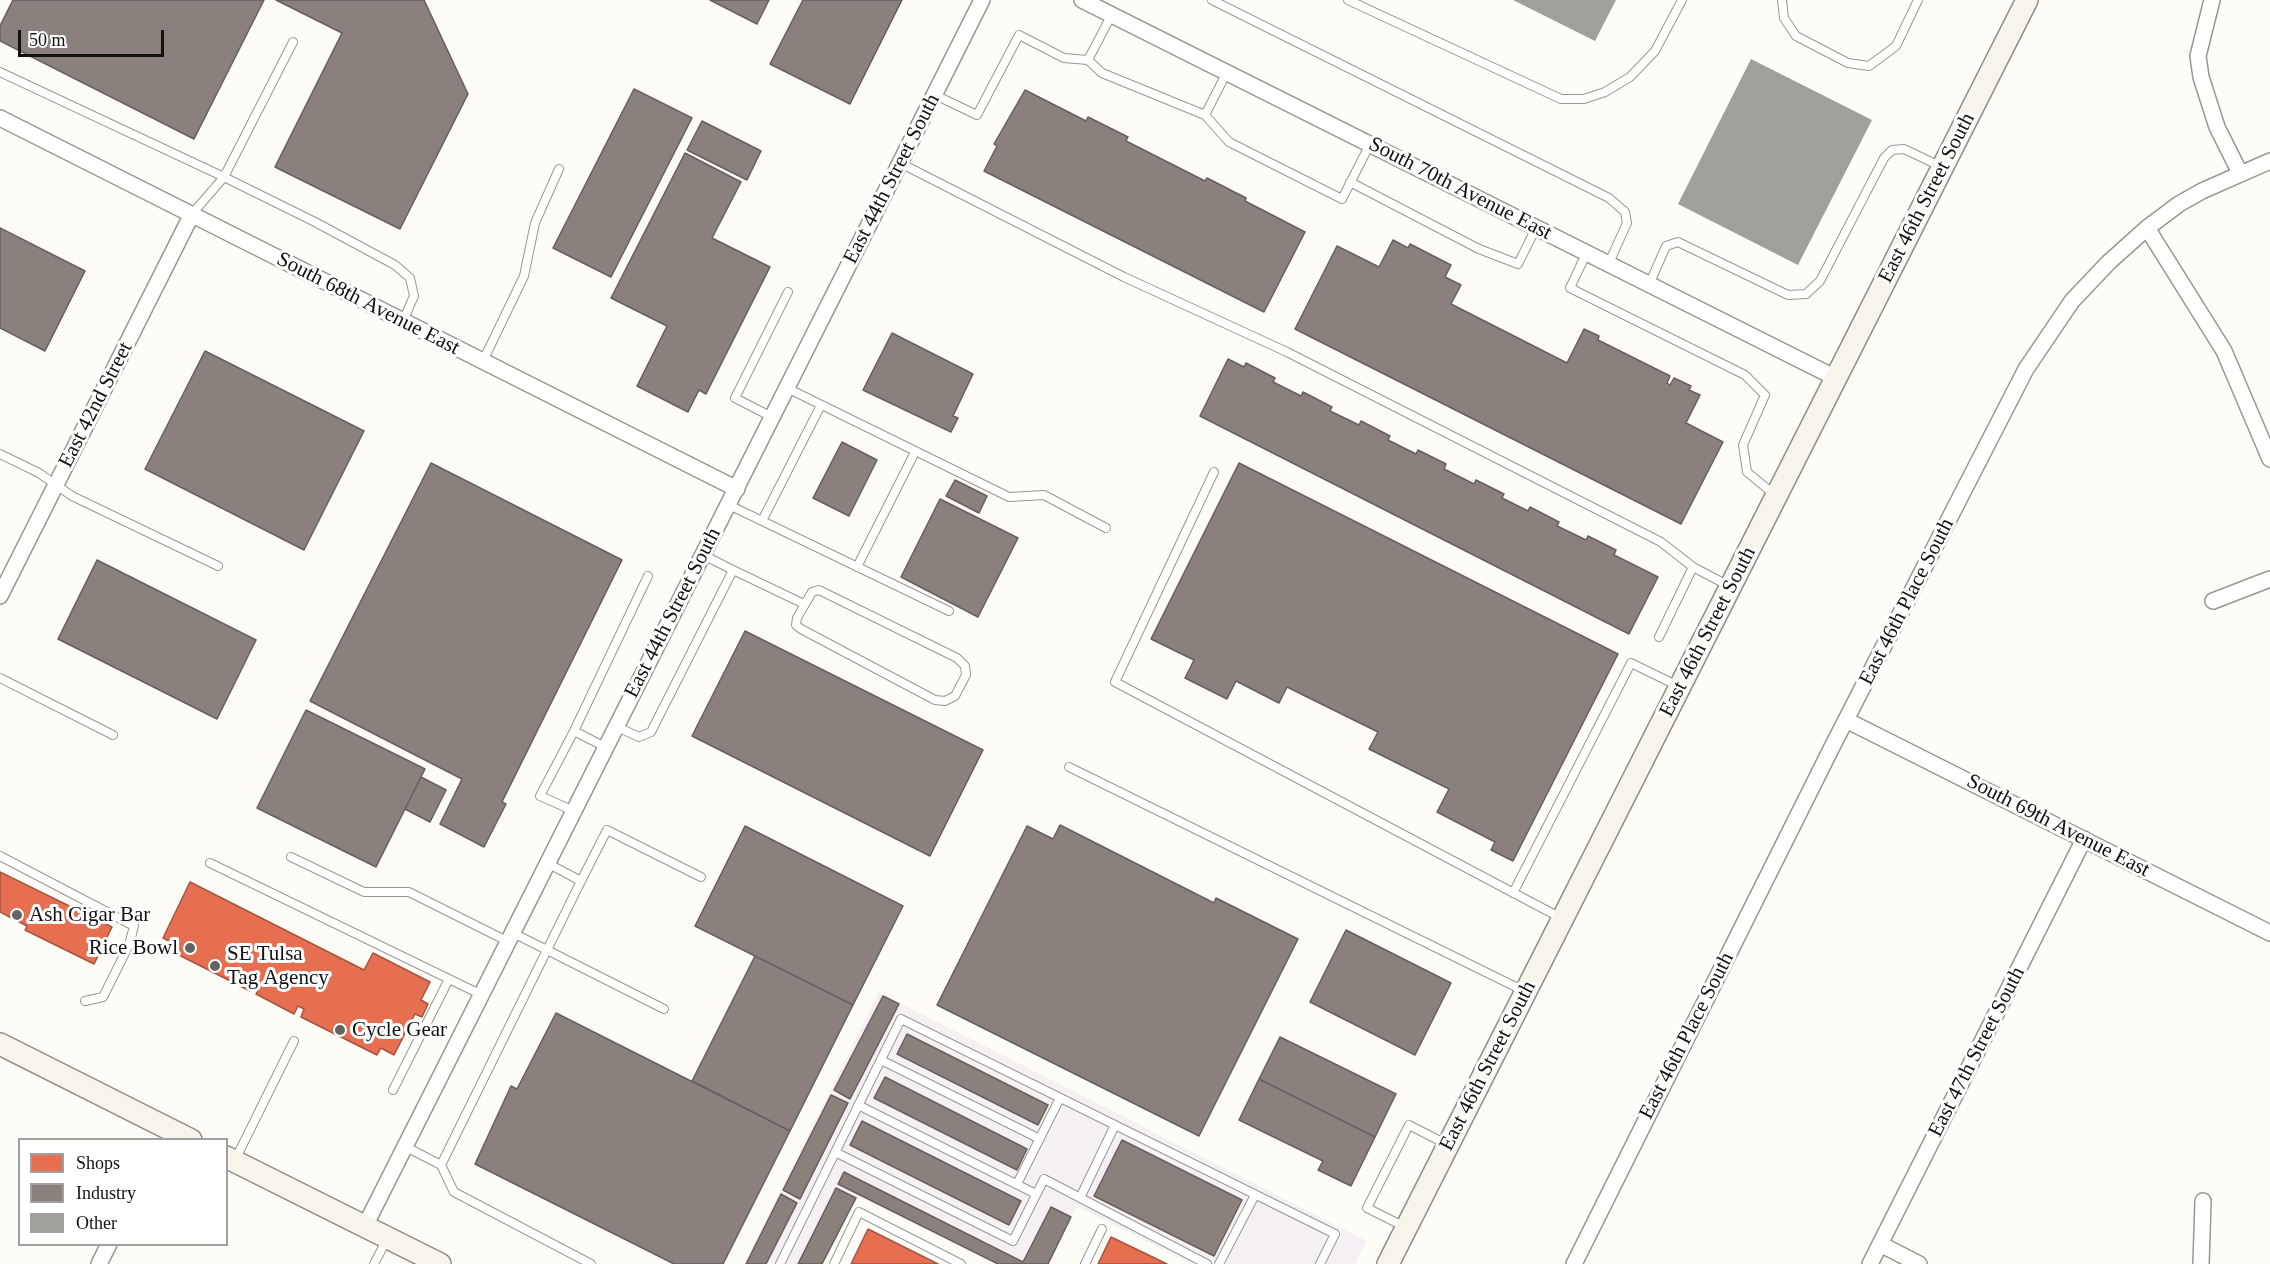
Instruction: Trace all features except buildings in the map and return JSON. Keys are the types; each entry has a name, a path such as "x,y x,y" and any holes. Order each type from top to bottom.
{"street":[{"name":"East 44th Street South","path":"365,1226 982,0"},
{"name":"East 46th Street South","path":"1388,1264 1776,496 1838,379 2027,0"},
{"path":"2212,0 2198,56 2200,77 2217,127 2240,173"},
{"name":"South 70th Avenue East","path":"1092,2 1112,16 1838,379"},
{"name":"South 68th Avenue East","path":"0,118 737,489"},
{"name":"East 46th Place South","path":"1574,1264 1846,720 2026,369 2072,301 2109,262 2147,228 2179,204 2240,173 2270,162"},
{"name":"East 42nd Street","path":"0,596 192,214"},
{"path":"2147,228 2224,351 2266,436 2270,459"},
{"path":"2213,601 2270,579"},
{"name":"South 69th Avenue East","path":"1846,720 2270,933"},
{"name":"East 47th Street South","path":"1870,1264 2084,839"},
{"path":"0,1044 165,1134 182,1138"},
{"path":"230,1159 440,1264"},
{"path":"2201,1264 2203,1201"},
{"path":"1880,1244 1919,1264"},
{"path":"99,1264 108,1246"}],"lane":[{"path":"1212,0 1609,198 1625,212 1627,223 1608,265"},
{"path":"1348,0 1561,99 1584,99 1605,92 1630,77 1656,51 1682,0"},
{"path":"1782,0 1784,18 1796,36 1848,63 1869,66 1896,45 1918,0"},
{"path":"1088,60 1112,16"},
{"path":"935,95 977,115 1019,35 1064,58 1088,60 1102,73 1205,115 1229,142 1342,198 1370,144"},
{"path":"192,214 224,177 293,42"},
{"path":"0,72 224,177 395,265 410,278 414,296 403,321"},
{"path":"1205,115 1227,72"},
{"path":"1649,285 1666,246 1678,242 1788,295 1806,294 1820,281 1884,158 1892,150 1904,149 1943,168"},
{"path":"900,163 1124,277 1287,352 1661,542 1693,567 1731,587"},
{"path":"483,362 524,276 535,223 560,169"},
{"path":"1350,182 1479,249 1518,264 1536,228"},
{"path":"1586,254 1569,288 1745,375 1765,395 1743,445 1748,472 1776,496"},
{"path":"772,417 735,399 788,292"},
{"path":"787,388 1008,497 1044,495 1106,528"},
{"path":"762,521 821,405"},
{"path":"857,567 915,452"},
{"path":"0,454 39,473 72,496 218,566"},
{"path":"1214,472 1115,681 1562,919"},
{"path":"729,505 949,611"},
{"path":"703,555 804,604"},
{"path":"1659,637 1693,567"},
{"path":"615,726 639,737 651,732 733,570"},
{"path":"574,811 540,796 574,731 648,576"},
{"path":"824,590 957,658 965,666 966,675 955,696 945,701 935,700 801,629 796,625 796,618 804,604 812,592 824,590"},
{"path":"1513,893 1631,663 1680,687"},
{"path":"0,678 113,735"},
{"path":"574,731 605,747"},
{"path":"1069,767 1526,992"},
{"path":"441,1165 607,830 701,877"},
{"path":"0,856 134,926 129,945 103,996 85,1001"},
{"path":"291,857 364,892 409,892 511,938 547,950 664,1009"},
{"path":"210,863 482,995"},
{"path":"547,864 581,881"},
{"path":"393,1090 449,979"},
{"path":"780,1264 901,1019 1335,1234 1320,1264"},
{"path":"230,1159 294,1041"},
{"path":"881,1060 1040,1139"},
{"path":"1017,1184 1060,1098"},
{"path":"858,1105 1036,1194"},
{"path":"1080,1198 1115,1125"},
{"path":"1406,1228 1367,1208 1409,1125 1448,1145"},
{"path":"406,1147 441,1165 453,1192 591,1264"},
{"path":"835,1152 1013,1241 1044,1179 1206,1264"},
{"path":"1219,1264 1255,1195"},
{"path":"834,1264 860,1212 961,1264"},
{"path":"1084,1264 1102,1229"},
{"path":"374,1264 387,1238"}],"shaded area":[{"path":"879,992 1367,1241 1355,1264 1191,1264 1077,1206 1048,1264 997,1264 859,1195 823,1264 744,1264"}],"place":[{"name":"Ash Cigar Bar","path":"17,915"},
{"name":"Rice Bowl","path":"190,948"},
{"name":"SE Tulsa Tag Agency","path":"215,966"},
{"name":"Cycle Gear","path":"340,1030"}]}
